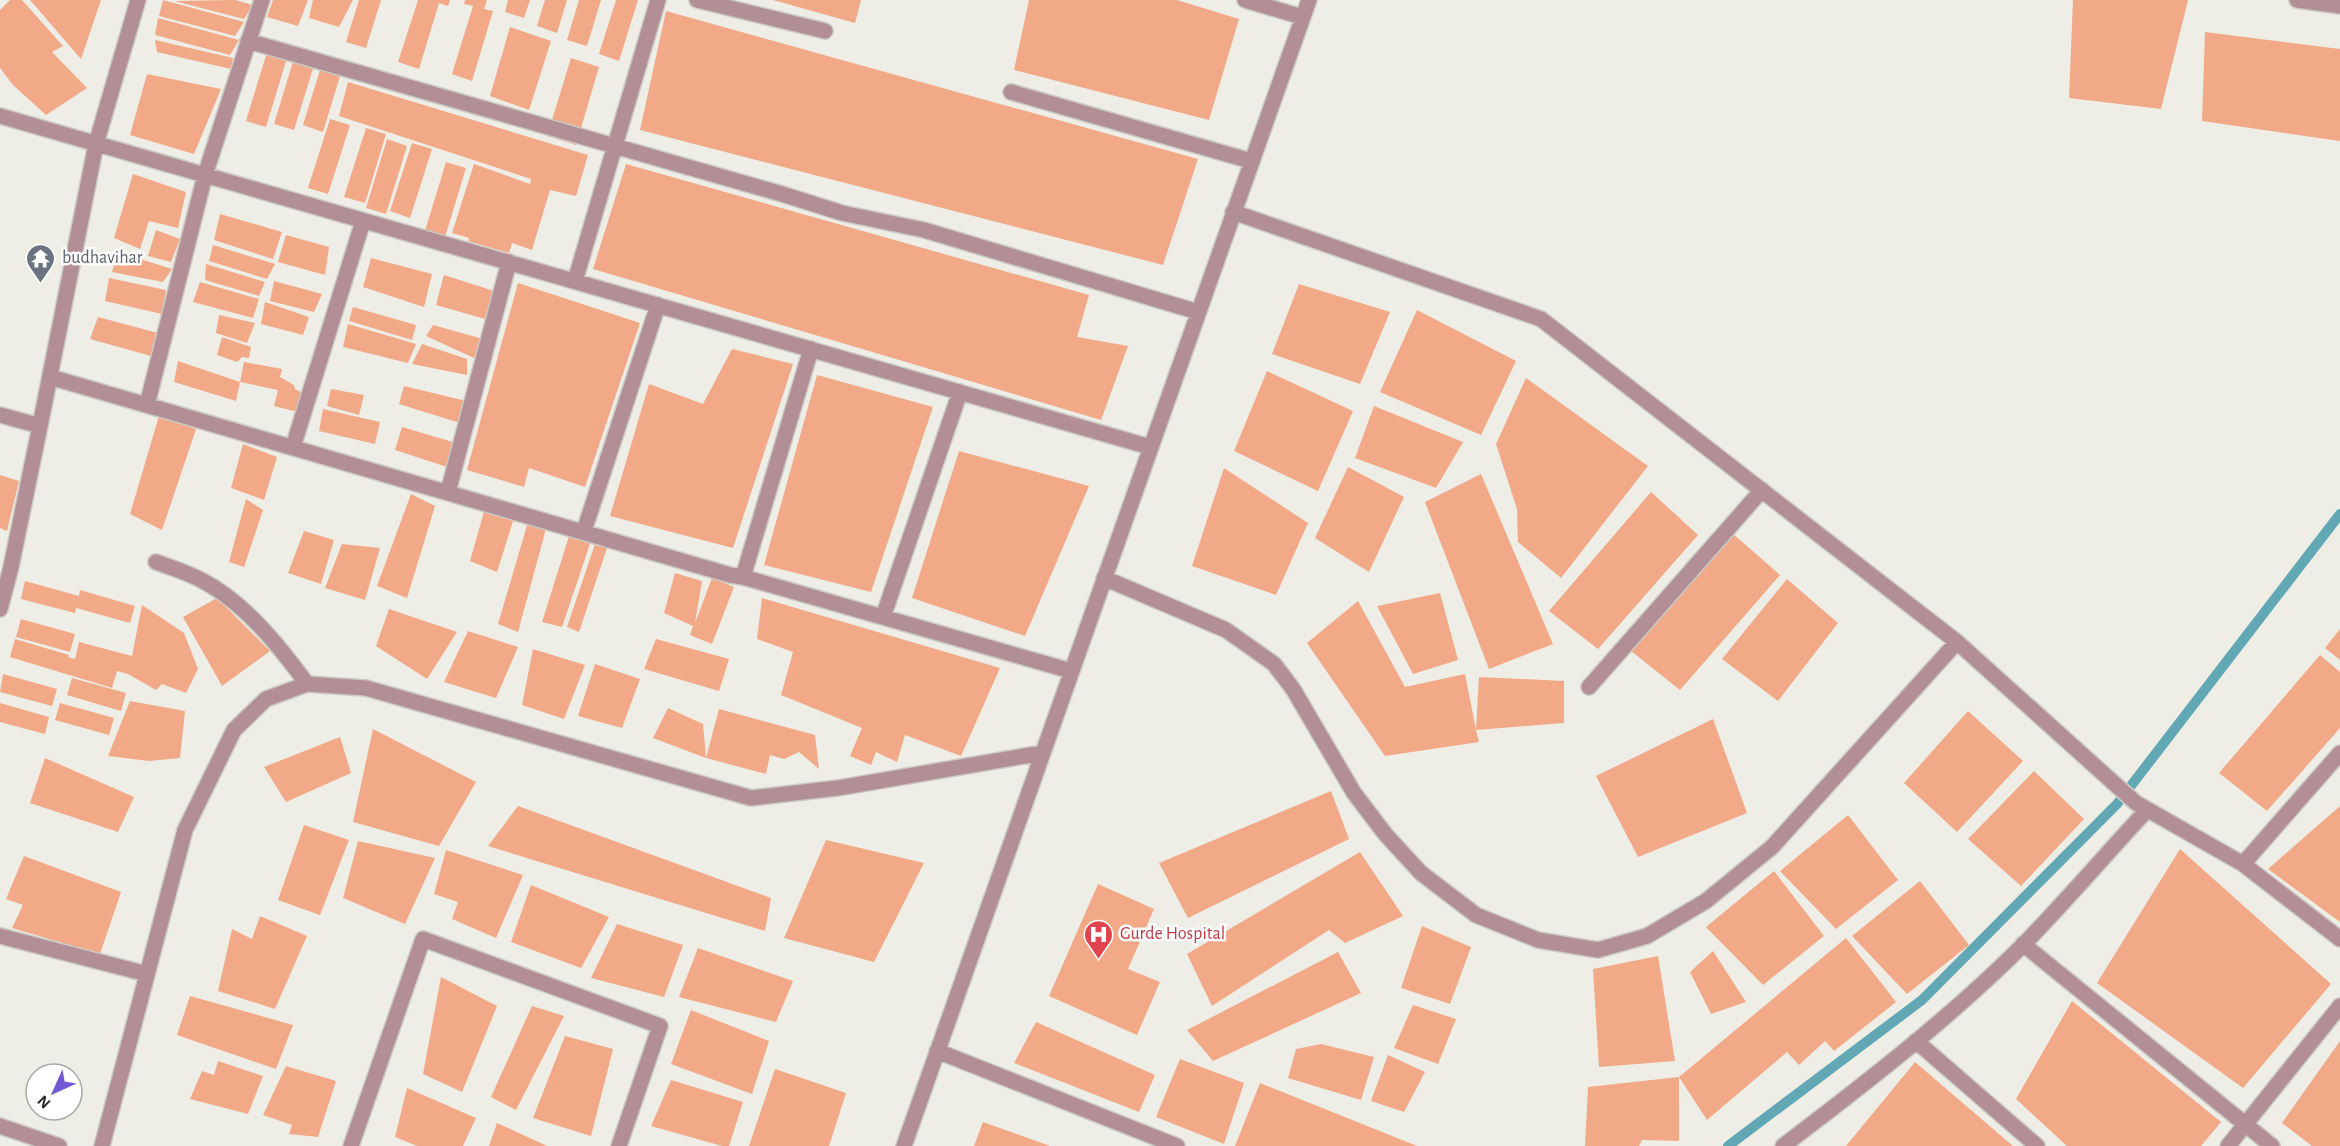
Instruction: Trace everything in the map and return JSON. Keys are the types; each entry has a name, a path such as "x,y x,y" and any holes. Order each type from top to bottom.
{"street":[{"path":"0,609 6,565 40,426 96,144 138,0"},
{"path":"147,405 205,175 262,0"},
{"path":"574,281 658,0"},
{"path":"698,0 825,31"},
{"path":"1245,0 1302,17"},
{"path":"904,1146 1309,0"},
{"path":"2297,0 2340,6"},
{"path":"248,41 842,213 924,230 1198,312"},
{"path":"1011,92 1251,161"},
{"path":"0,116 1150,447"},
{"path":"1233,212 1541,319 1957,642 2110,781 2142,806 2243,864 2340,939"},
{"path":"293,447 363,220"},
{"path":"448,492 509,262"},
{"path":"584,531 658,305"},
{"path":"744,577 811,349"},
{"path":"50,377 730,575 744,577 1071,671"},
{"path":"883,617 960,392"},
{"path":"0,414 40,426"},
{"path":"1589,687 1762,490"},
{"path":"156,562 204,581 240,608 279,645 307,684"},
{"path":"1104,578 1226,630 1274,663 1293,688 1354,793 1386,836 1421,873 1476,915 1538,940 1598,950 1647,936 1706,901 1772,847 1957,642"},
{"path":"102,1146 185,830 234,730 266,699 307,684 366,688 751,798 838,788 1042,753"},
{"path":"2243,864 2340,753"},
{"path":"1783,1146 1866,1083 1916,1041 2023,944 2142,806"},
{"path":"0,936 147,974"},
{"path":"351,1146 423,939 660,1026 619,1146"},
{"path":"2023,944 2272,1146"},
{"path":"2228,1146 2340,1006"},
{"path":"1916,1041 2037,1146"},
{"path":"937,1051 1177,1146"},
{"path":"0,1126 24,1140 59,1146"}],"building":[{"path":"10,0 22,0 63,46 52,52 87,88 46,115 13,85 0,68 0,10"},
{"path":"30,0 101,0 81,59"},
{"path":"163,0 244,22 235,36 159,16"},
{"path":"235,0 253,5 244,19 174,1"},
{"path":"273,0 308,0 298,26 267,17"},
{"path":"313,0 353,0 339,27 309,18"},
{"path":"359,0 381,0 366,48 346,42"},
{"path":"418,0 450,0 448,6 439,3 419,69 398,62"},
{"path":"465,0 487,0 484,9 493,11 472,81 452,74 473,6 464,4"},
{"path":"508,0 530,0 524,18 505,12"},
{"path":"545,0 567,0 557,33 537,26"},
{"path":"579,0 601,0 587,46 567,40"},
{"path":"616,0 638,0 619,61 599,54"},
{"path":"773,0 861,0 855,23"},
{"path":"1029,0 1177,0 1239,19 1209,120 1014,70"},
{"path":"2073,0 2188,0 2161,109 2069,98"},
{"path":"666,11 1198,159 1163,265 640,130"},
{"path":"158,18 239,40 230,55 155,35"},
{"path":"510,27 551,41 529,110 490,96"},
{"path":"2205,32 2340,49 2340,141 2202,121"},
{"path":"155,40 233,58 231,69 157,52"},
{"path":"267,52 287,58 266,127 246,121"},
{"path":"295,55 315,62 294,130 274,124"},
{"path":"324,57 344,63 323,132 303,125"},
{"path":"571,58 599,67 576,145 547,136"},
{"path":"147,74 221,89 194,154 130,135"},
{"path":"348,82 588,155 576,196 550,190 532,250 512,243 509,253 468,241 469,238 452,233 474,164 530,184 531,179 339,116"},
{"path":"330,119 350,125 328,194 308,188"},
{"path":"366,128 386,134 365,203 344,197"},
{"path":"387,139 407,146 386,214 366,208"},
{"path":"412,143 432,149 410,218 390,211"},
{"path":"446,162 466,168 445,237 425,231"},
{"path":"626,164 1089,295 1077,337 1128,346 1101,420 593,269"},
{"path":"133,174 186,192 178,228 149,221 140,249 114,238"},
{"path":"220,214 282,232 273,259 214,240"},
{"path":"156,230 180,239 171,262 148,256"},
{"path":"286,235 329,247 325,275 278,262"},
{"path":"213,245 275,264 267,279 209,261"},
{"path":"118,252 172,269 163,282 112,272"},
{"path":"371,258 432,274 424,307 363,287"},
{"path":"206,264 265,282 259,296 205,280"},
{"path":"444,275 497,292 485,319 436,305"},
{"path":"109,278 166,290 162,314 105,301"},
{"path":"274,281 322,294 314,312 270,301"},
{"path":"200,282 259,299 253,318 193,302"},
{"path":"518,283 640,323 585,487 529,468 524,487 467,470"},
{"path":"1299,284 1390,312 1360,384 1272,354"},
{"path":"265,302 309,317 303,335 261,324"},
{"path":"353,307 416,325 412,340 349,321"},
{"path":"1417,310 1516,361 1481,435 1380,392"},
{"path":"219,315 255,323 247,343 216,333"},
{"path":"98,317 158,333 151,356 90,339"},
{"path":"348,324 416,344 408,363 343,347"},
{"path":"433,325 483,339 474,358 426,336"},
{"path":"222,337 251,347 249,358 242,357 237,362 217,355"},
{"path":"422,344 467,359 467,375 412,364"},
{"path":"732,349 793,364 733,548 610,516 649,384 703,404"},
{"path":"178,361 240,382 236,401 174,382"},
{"path":"244,362 282,369 280,377 306,395 298,412 274,406 278,390 240,382"},
{"path":"1267,371 1353,411 1318,491 1234,451"},
{"path":"817,375 933,407 871,592 764,565"},
{"path":"1526,378 1648,466 1561,578 1518,542 1517,509 1496,444"},
{"path":"404,386 466,401 460,423 399,404"},
{"path":"331,389 364,395 359,415 327,406"},
{"path":"1374,406 1463,442 1436,488 1355,458"},
{"path":"323,409 380,422 375,444 319,431"},
{"path":"159,416 196,429 162,530 130,514"},
{"path":"402,427 456,443 447,467 395,450"},
{"path":"243,444 277,457 264,500 231,488"},
{"path":"959,451 1089,486 1025,636 912,598"},
{"path":"1348,467 1404,497 1369,572 1315,538"},
{"path":"1224,468 1308,523 1276,595 1192,566"},
{"path":"1481,474 1553,644 1489,669 1425,502"},
{"path":"0,475 19,481 7,531 0,528"},
{"path":"1651,492 1698,535 1598,649 1549,611"},
{"path":"411,494 435,506 407,598 377,586"},
{"path":"246,499 263,510 244,567 229,562"},
{"path":"485,508 514,518 497,572 470,561"},
{"path":"530,515 547,525 518,632 498,624"},
{"path":"304,531 334,540 321,584 288,573"},
{"path":"570,533 592,538 562,627 542,622"},
{"path":"1732,533 1780,575 1680,690 1631,651"},
{"path":"598,535 608,545 579,632 567,627"},
{"path":"342,544 380,548 365,600 325,588"},
{"path":"675,573 702,581 695,623 712,578 734,587 712,644 690,635 693,626 664,613"},
{"path":"1787,579 1838,623 1778,701 1722,659"},
{"path":"25,581 79,596 80,590 135,606 130,623 76,608 75,613 21,599"},
{"path":"1440,593 1458,660 1413,674 1377,606"},
{"path":"217,598 270,651 222,686 183,617"},
{"path":"762,598 1000,668 961,756 905,735 897,762 876,752 871,765 850,756 862,728 781,695 793,652 757,639"},
{"path":"1358,601 1405,687 1465,674 1479,742 1385,756 1307,643"},
{"path":"142,605 184,633 198,669 186,693 162,684 156,690 128,674 117,671 112,688 10,657 15,639 69,655 68,657 75,659 79,642 132,656"},
{"path":"389,609 457,632 427,679 376,646"},
{"path":"21,619 75,634 70,652 16,637"},
{"path":"2340,629 2340,660 2325,648"},
{"path":"468,631 518,647 496,698 444,682"},
{"path":"656,639 729,659 719,691 644,669"},
{"path":"533,649 585,665 564,719 522,705"},
{"path":"2320,655 2340,672 2340,728 2267,811 2219,773"},
{"path":"595,664 640,679 622,728 578,716"},
{"path":"3,674 57,689 52,706 0,692"},
{"path":"1479,677 1564,681 1564,723 1476,730"},
{"path":"72,678 126,693 121,711 67,695"},
{"path":"130,701 185,711 180,758 149,761 108,756"},
{"path":"0,703 49,717 45,734 0,722"},
{"path":"60,703 114,718 109,735 55,720"},
{"path":"668,708 703,724 706,758 653,738"},
{"path":"719,709 815,735 819,769 799,752 784,759 770,755 766,774 706,758"},
{"path":"1968,711 2023,761 1957,832 1904,783"},
{"path":"1713,719 1747,813 1638,857 1596,776"},
{"path":"373,729 476,782 439,846 353,822"},
{"path":"340,737 351,773 286,802 264,767"},
{"path":"45,758 134,797 118,832 30,803"},
{"path":"2034,771 2084,819 2021,886 1968,839"},
{"path":"1331,791 1349,839 1188,918 1159,863"},
{"path":"518,806 771,898 765,931 488,846"},
{"path":"2340,806 2340,922 2268,869"},
{"path":"1848,815 1898,880 1836,929 1780,871"},
{"path":"304,825 349,840 320,915 278,900"},
{"path":"826,840 924,863 874,962 784,938"},
{"path":"358,841 435,858 405,924 343,898"},
{"path":"2180,849 2331,984 2243,1088 2097,983"},
{"path":"446,850 523,875 496,938 452,919 458,902 434,894"},
{"path":"1360,852 1403,916 1345,943 1329,930 1212,1006 1187,954"},
{"path":"24,856 121,892 100,954 12,928 23,905 6,899"},
{"path":"1774,871 1824,936 1763,985 1706,927"},
{"path":"1920,881 1969,945 1907,994 1852,936"},
{"path":"1098,884 1154,909 1128,969 1160,982 1137,1035 1049,996"},
{"path":"531,885 609,917 581,968 511,942"},
{"path":"260,916 307,936 275,1009 218,991 232,929 252,939"},
{"path":"617,924 683,945 664,997 591,978"},
{"path":"1422,926 1471,947 1450,1004 1401,988"},
{"path":"1846,938 1896,1002 1834,1051 1825,1041 1799,1065 1787,1052 1707,1120 1679,1077"},
{"path":"698,948 793,981 776,1022 679,997"},
{"path":"1713,951 1746,1002 1711,1014 1690,972"},
{"path":"1338,952 1361,993 1213,1061 1187,1030"},
{"path":"1658,956 1675,1061 1599,1067 1593,969"},
{"path":"441,977 497,1006 462,1092 423,1074"},
{"path":"190,996 293,1025 276,1069 177,1035"},
{"path":"2072,1001 2221,1122 2201,1146 2067,1146 2016,1099"},
{"path":"1413,1005 1456,1019 1438,1064 1394,1048"},
{"path":"532,1006 564,1016 516,1110 491,1097"},
{"path":"691,1010 769,1041 752,1094 671,1064"},
{"path":"1036,1022 1155,1075 1139,1112 1014,1063"},
{"path":"565,1036 613,1049 591,1136 533,1118"},
{"path":"2340,1041 2340,1146 2312,1146 2282,1123"},
{"path":"1321,1044 1374,1057 1361,1100 1288,1078 1296,1049"},
{"path":"1388,1055 1425,1072 1404,1112 1371,1101"},
{"path":"1180,1059 1244,1083 1224,1144 1156,1117"},
{"path":"218,1061 263,1076 248,1114 190,1099 202,1071 214,1075"},
{"path":"1915,1062 2013,1146 1846,1146"},
{"path":"286,1066 336,1081 318,1137 289,1134 292,1125 263,1115"},
{"path":"775,1069 846,1093 829,1146 749,1146"},
{"path":"1679,1077 1679,1141 1642,1140 1639,1146 1585,1146 1588,1087"},
{"path":"671,1080 743,1102 729,1146 651,1126"},
{"path":"1260,1083 1417,1146 1235,1146"},
{"path":"407,1088 476,1118 463,1146 417,1146 395,1137"},
{"path":"983,1122 1050,1146 974,1146"},
{"path":"497,1123 547,1146 489,1146"}],"waterway":[{"path":"1728,1146 1922,1000 2117,804 2340,514"}],"place":[{"name":"budhavihar","path":"41,284"},
{"name":"Gurde Hospital","path":"1099,960"}]}
